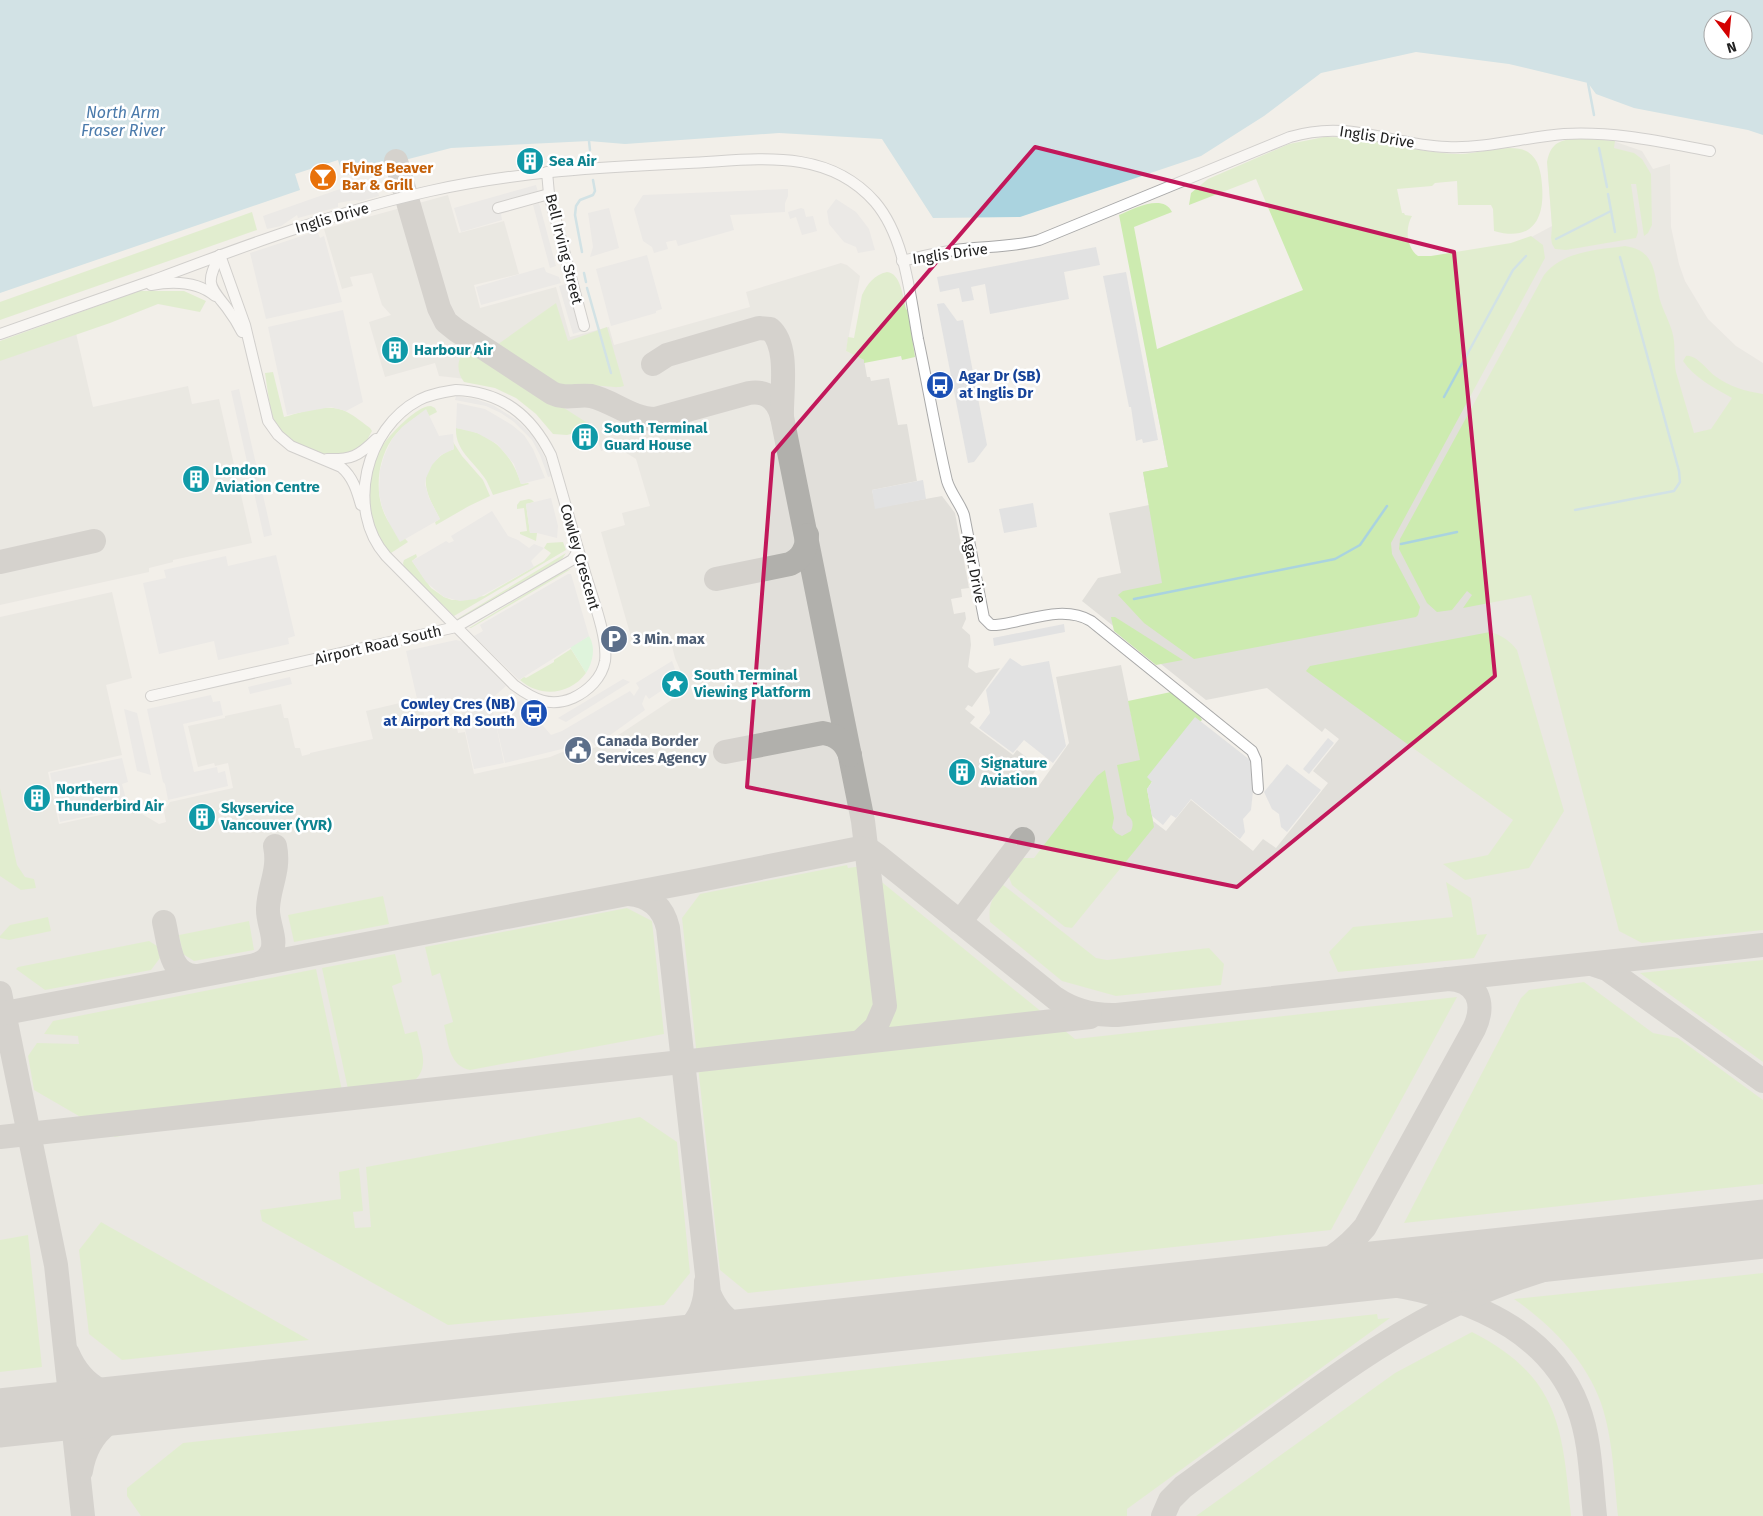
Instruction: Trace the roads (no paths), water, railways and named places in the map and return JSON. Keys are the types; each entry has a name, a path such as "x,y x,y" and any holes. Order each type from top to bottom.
{"street":[{"name":"Inglis Drive","path":"0,334 318,221 422,193 509,176 604,167 765,160 816,164 843,176 873,200 890,225 902,261 966,248 1003,247 1039,240 1290,137 1310,132 1344,130 1447,147 1473,146 1555,135 1604,134 1710,151"},
{"name":"Bell Irving Street","path":"547,172 549,194 584,326"},
{"path":"498,208 549,194"},
{"path":"219,300 212,289 210,278 220,255"},
{"path":"220,255 245,325 265,411 278,435 291,446 308,455 341,460 354,457 366,449 384,431"},
{"name":"Agar Drive","path":"902,261 947,481 964,515 984,618 991,625 996,625 1064,613 1080,616 1091,621 1252,751 1256,760 1258,789"},
{"path":"128,289 166,283 185,284 208,290 232,315 249,344"},
{"name":"Cowley Crescent","path":"456,390 468,390 486,395 504,403 528,420 543,440 551,455 598,617 605,650 601,673 585,691 556,703 545,703 531,697 514,685 380,549 368,525 365,504 366,476 373,453 384,431 411,405 439,393 456,390"},
{"path":"320,458 341,467 350,476 368,525"},
{"name":"Airport Road South","path":"151,696 456,627 572,560 577,551 576,543"}],"water":[{"name":"North Arm Fraser River","path":"0,0 1763,0 1763,135 1748,130 1634,108 1596,94 1588,83 1509,64 1416,52 1321,73 1264,116 1201,156 1020,217 933,218 882,139 779,133 625,144 589,141 451,148 343,176 338,160 295,174 300,190 0,293"}],"waterway":[{"path":"1588,83 1594,115"},
{"path":"589,141 590,150"},
{"path":"1599,148 1607,187"},
{"path":"582,252 575,215 576,206 580,200 593,195 595,191 593,180"},
{"path":"1608,194 1615,232"},
{"path":"1556,239 1611,211"},
{"path":"1444,397 1513,270 1526,256"},
{"path":"1575,510 1674,491 1680,482 1679,471 1620,257"},
{"path":"584,273 586,282"},
{"path":"587,288 611,373"},
{"path":"1134,599 1335,559 1360,545 1387,506"},
{"path":"1401,544 1457,532"}],"place":[{"name":"Sea Air","path":"530,161"},
{"name":"Flying Beaver Bar & Grill","path":"323,177"},
{"name":"Harbour Air","path":"395,350"},
{"name":"Agar Dr (SB) at Inglis Dr","path":"940,385"},
{"name":"South Terminal Guard House","path":"585,437"},
{"name":"London Aviation Centre","path":"196,479"},
{"name":"3 Min. max","path":"614,639"},
{"name":"South Terminal Viewing Platform","path":"675,684"},
{"name":"Cowley Cres (NB) at Airport Rd South","path":"534,713"},
{"name":"Canada Border Services Agency","path":"578,750"},
{"name":"Signature Aviation","path":"962,772"},
{"name":"Northern Thunderbird Air","path":"37,798"},
{"name":"Skyservice Vancouver (YVR)","path":"202,817"}]}
